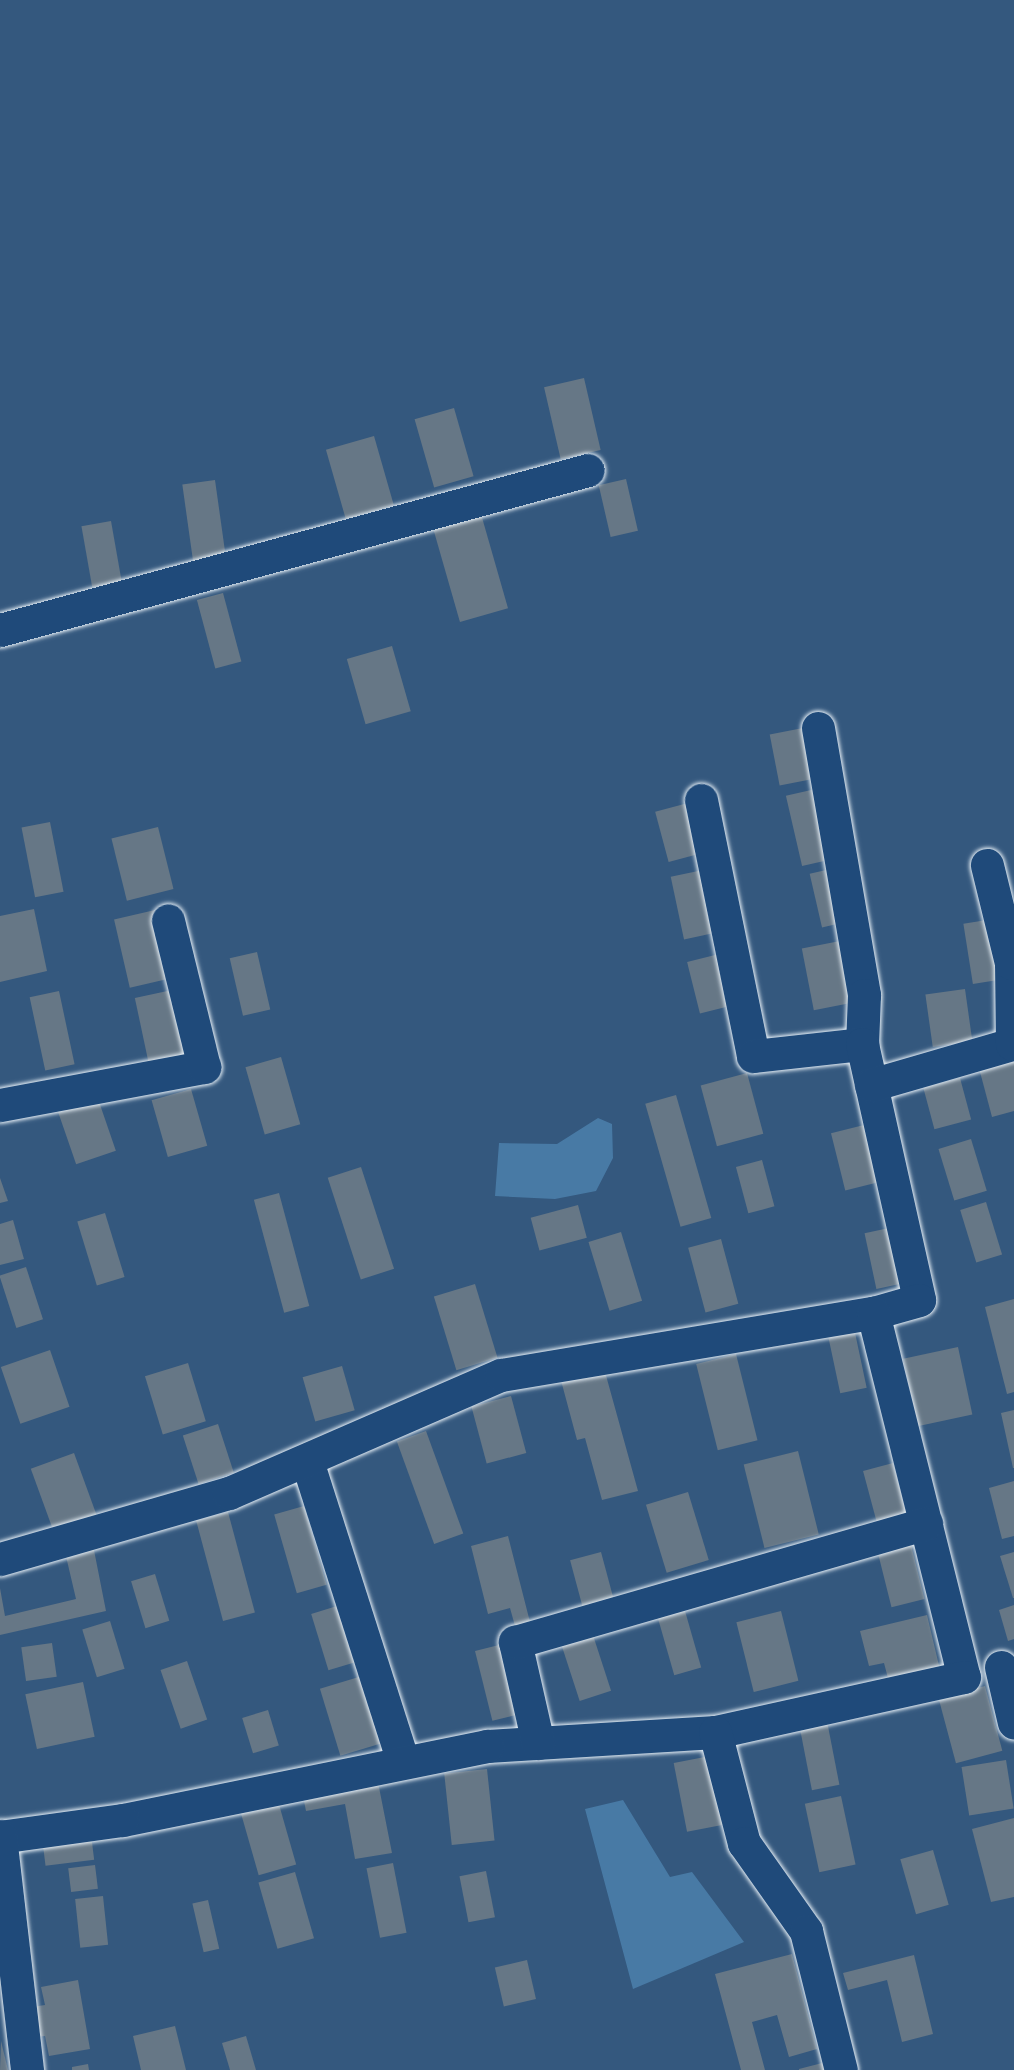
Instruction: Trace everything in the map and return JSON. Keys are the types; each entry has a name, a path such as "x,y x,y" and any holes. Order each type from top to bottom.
{"street":[{"path":"0,630 588,470"},
{"path":"0,1559 229,1493 501,1375 873,1313 919,1300 862,1044 864,995 818,728"},
{"path":"701,800 753,1056 862,1044"},
{"path":"871,1084 1013,1044 1012,963 987,865"},
{"path":"0,1105 204,1067 168,920"},
{"path":"873,1313 964,1677"},
{"path":"307,1461 403,1762"},
{"path":"538,1744 515,1642 926,1523"},
{"path":"27,2070 0,1836 122,1820 487,1746 715,1732 1007,1665 1014,1723"},
{"path":"715,1732 744,1843 806,1931 841,2070"}],"water":[{"path":"598,1118 612,1124 613,1158 596,1191 555,1199 495,1196 499,1143 557,1144"},
{"path":"623,1800 670,1877 692,1872 744,1942 633,1989 585,1809"}],"building":[{"path":"584,378 601,450 561,459 544,387"},
{"path":"454,408 474,476 434,488 415,419"},
{"path":"374,436 394,505 346,519 326,450"},
{"path":"626,479 638,531 611,537 599,485"},
{"path":"215,480 227,562 194,567 182,485"},
{"path":"481,514 508,608 460,622 433,528"},
{"path":"111,521 122,582 92,587 81,526"},
{"path":"223,593 241,662 215,669 197,600"},
{"path":"392,646 411,711 366,724 347,659"},
{"path":"808,727 818,778 780,785 770,734"},
{"path":"820,788 836,858 802,866 786,796"},
{"path":"688,803 701,853 669,862 655,812"},
{"path":"50,822 64,892 35,897 22,828"},
{"path":"158,827 173,889 127,901 111,839"},
{"path":"835,868 847,922 822,927 810,874"},
{"path":"703,870 716,933 684,939 671,877"},
{"path":"34,909 47,971 0,982 0,916"},
{"path":"155,910 171,978 130,988 114,919"},
{"path":"993,919 1003,979 973,984 963,924"},
{"path":"845,940 857,1002 814,1010 802,948"},
{"path":"257,952 270,1009 243,1016 230,958"},
{"path":"723,953 736,1004 700,1013 687,962"},
{"path":"965,989 972,1041 933,1047 925,995"},
{"path":"172,990 186,1057 149,1064 135,998"},
{"path":"59,991 75,1064 45,1071 30,997"},
{"path":"281,1057 300,1124 265,1134 245,1067"},
{"path":"1014,1058 1014,1111 992,1117 979,1068"},
{"path":"747,1073 763,1134 717,1146 701,1085"},
{"path":"960,1078 971,1120 934,1129 923,1088"},
{"path":"191,1089 207,1146 168,1157 152,1100"},
{"path":"96,1093 116,1151 76,1164 56,1107"},
{"path":"676,1095 711,1218 681,1227 645,1104"},
{"path":"864,1125 878,1182 845,1190 831,1133"},
{"path":"971,1139 987,1191 954,1201 938,1149"},
{"path":"762,1160 774,1206 748,1213 736,1167"},
{"path":"361,1167 394,1269 361,1280 328,1178"},
{"path":"0,1178 8,1201 0,1203"},
{"path":"279,1193 309,1306 284,1313 254,1200"},
{"path":"986,1202 1002,1255 976,1262 960,1210"},
{"path":"578,1205 587,1238 539,1251 531,1218"},
{"path":"105,1213 125,1277 97,1286 77,1221"},
{"path":"13,1220 24,1259 0,1265 0,1224"},
{"path":"889,1228 901,1284 876,1289 865,1233"},
{"path":"621,1232 642,1301 610,1311 588,1242"},
{"path":"721,1239 738,1304 705,1313 688,1248"},
{"path":"26,1267 43,1319 16,1328 0,1275"},
{"path":"475,1284 498,1358 456,1370 434,1297"},
{"path":"1014,1299 1014,1392 1007,1394 985,1307"},
{"path":"854,1328 867,1388 840,1393 828,1334"},
{"path":"958,1347 972,1414 918,1426 903,1359"},
{"path":"50,1350 70,1407 20,1424 1,1367"},
{"path":"736,1354 758,1440 718,1450 696,1364"},
{"path":"602,1361 638,1491 602,1500 585,1438 577,1440 559,1373"},
{"path":"188,1363 206,1421 163,1434 145,1376"},
{"path":"342,1366 355,1410 315,1422 303,1377"},
{"path":"511,1396 526,1453 487,1464 471,1407"},
{"path":"1014,1410 1014,1468 1013,1468 1001,1413"},
{"path":"218,1424 234,1473 199,1484 183,1435"},
{"path":"426,1431 463,1533 434,1544 397,1442"},
{"path":"798,1451 819,1534 764,1548 744,1465"},
{"path":"74,1453 97,1515 53,1531 31,1469"},
{"path":"893,1463 908,1519 878,1527 863,1471"},
{"path":"1014,1481 1014,1536 1002,1539 989,1488"},
{"path":"688,1492 709,1560 667,1573 646,1505"},
{"path":"304,1506 327,1585 297,1593 274,1515"},
{"path":"228,1512 255,1612 223,1621 196,1521"},
{"path":"508,1536 530,1622 515,1626 510,1608 488,1614 471,1546"},
{"path":"909,1537 924,1599 891,1607 876,1545"},
{"path":"93,1545 106,1611 0,1635 0,1588 5,1616 76,1599 65,1552"},
{"path":"601,1552 614,1599 583,1608 570,1560"},
{"path":"1014,1552 1014,1598 1013,1598 1000,1556"},
{"path":"155,1574 169,1621 145,1628 131,1581"},
{"path":"683,1604 701,1667 674,1675 656,1612"},
{"path":"1014,1605 1014,1639 1008,1641 999,1610"},
{"path":"337,1606 354,1662 328,1670 311,1614"},
{"path":"781,1611 798,1681 754,1692 736,1622"},
{"path":"927,1615 941,1674 890,1686 884,1663 869,1666 860,1631"},
{"path":"110,1621 125,1669 97,1677 82,1629"},
{"path":"591,1629 611,1691 580,1701 560,1639"},
{"path":"52,1643 57,1677 26,1681 21,1647"},
{"path":"507,1643 524,1713 492,1721 475,1651"},
{"path":"187,1661 207,1720 181,1729 161,1670"},
{"path":"362,1676 382,1743 340,1756 320,1689"},
{"path":"83,1682 95,1737 37,1749 25,1694"},
{"path":"985,1686 1002,1751 956,1763 939,1698"},
{"path":"268,1710 279,1745 253,1753 242,1718"},
{"path":"827,1721 839,1785 812,1790 800,1726"},
{"path":"710,1756 723,1825 687,1832 674,1763"},
{"path":"1006,1760 1014,1808 969,1815 962,1767"},
{"path":"487,1769 495,1841 452,1845 444,1773"},
{"path":"377,1777 392,1853 355,1859 345,1804 306,1811 302,1791"},
{"path":"841,1796 856,1864 819,1872 805,1804"},
{"path":"278,1801 296,1864 259,1875 241,1812"},
{"path":"1014,1818 1014,1897 991,1902 972,1829"},
{"path":"91,1834 94,1860 46,1866 42,1840"},
{"path":"933,1850 949,1905 916,1914 900,1859"},
{"path":"393,1863 407,1933 380,1938 366,1868"},
{"path":"95,1865 98,1889 71,1892 68,1868"},
{"path":"486,1871 495,1917 468,1922 459,1876"},
{"path":"295,1872 314,1938 277,1949 258,1882"},
{"path":"103,1896 108,1945 80,1948 75,1899"},
{"path":"208,1900 219,1949 204,1952 192,1904"},
{"path":"792,1954 817,2049 789,2057 777,2015 752,2022 765,2070 741,2070 715,1974"},
{"path":"914,1955 933,2034 902,2042 887,1980 848,1990 843,1973"},
{"path":"527,1960 536,1999 504,2006 495,1967"},
{"path":"78,1980 90,2049 49,2056 45,2036 37,2037 32,2007 45,2005 41,1987"},
{"path":"175,2026 186,2070 141,2070 133,2036"},
{"path":"246,2036 256,2070 230,2070 222,2043"},
{"path":"1,2041 8,2070 0,2070"},
{"path":"826,2062 828,2070 799,2070 799,2069"},
{"path":"88,2064 89,2070 72,2070 72,2067"}]}
